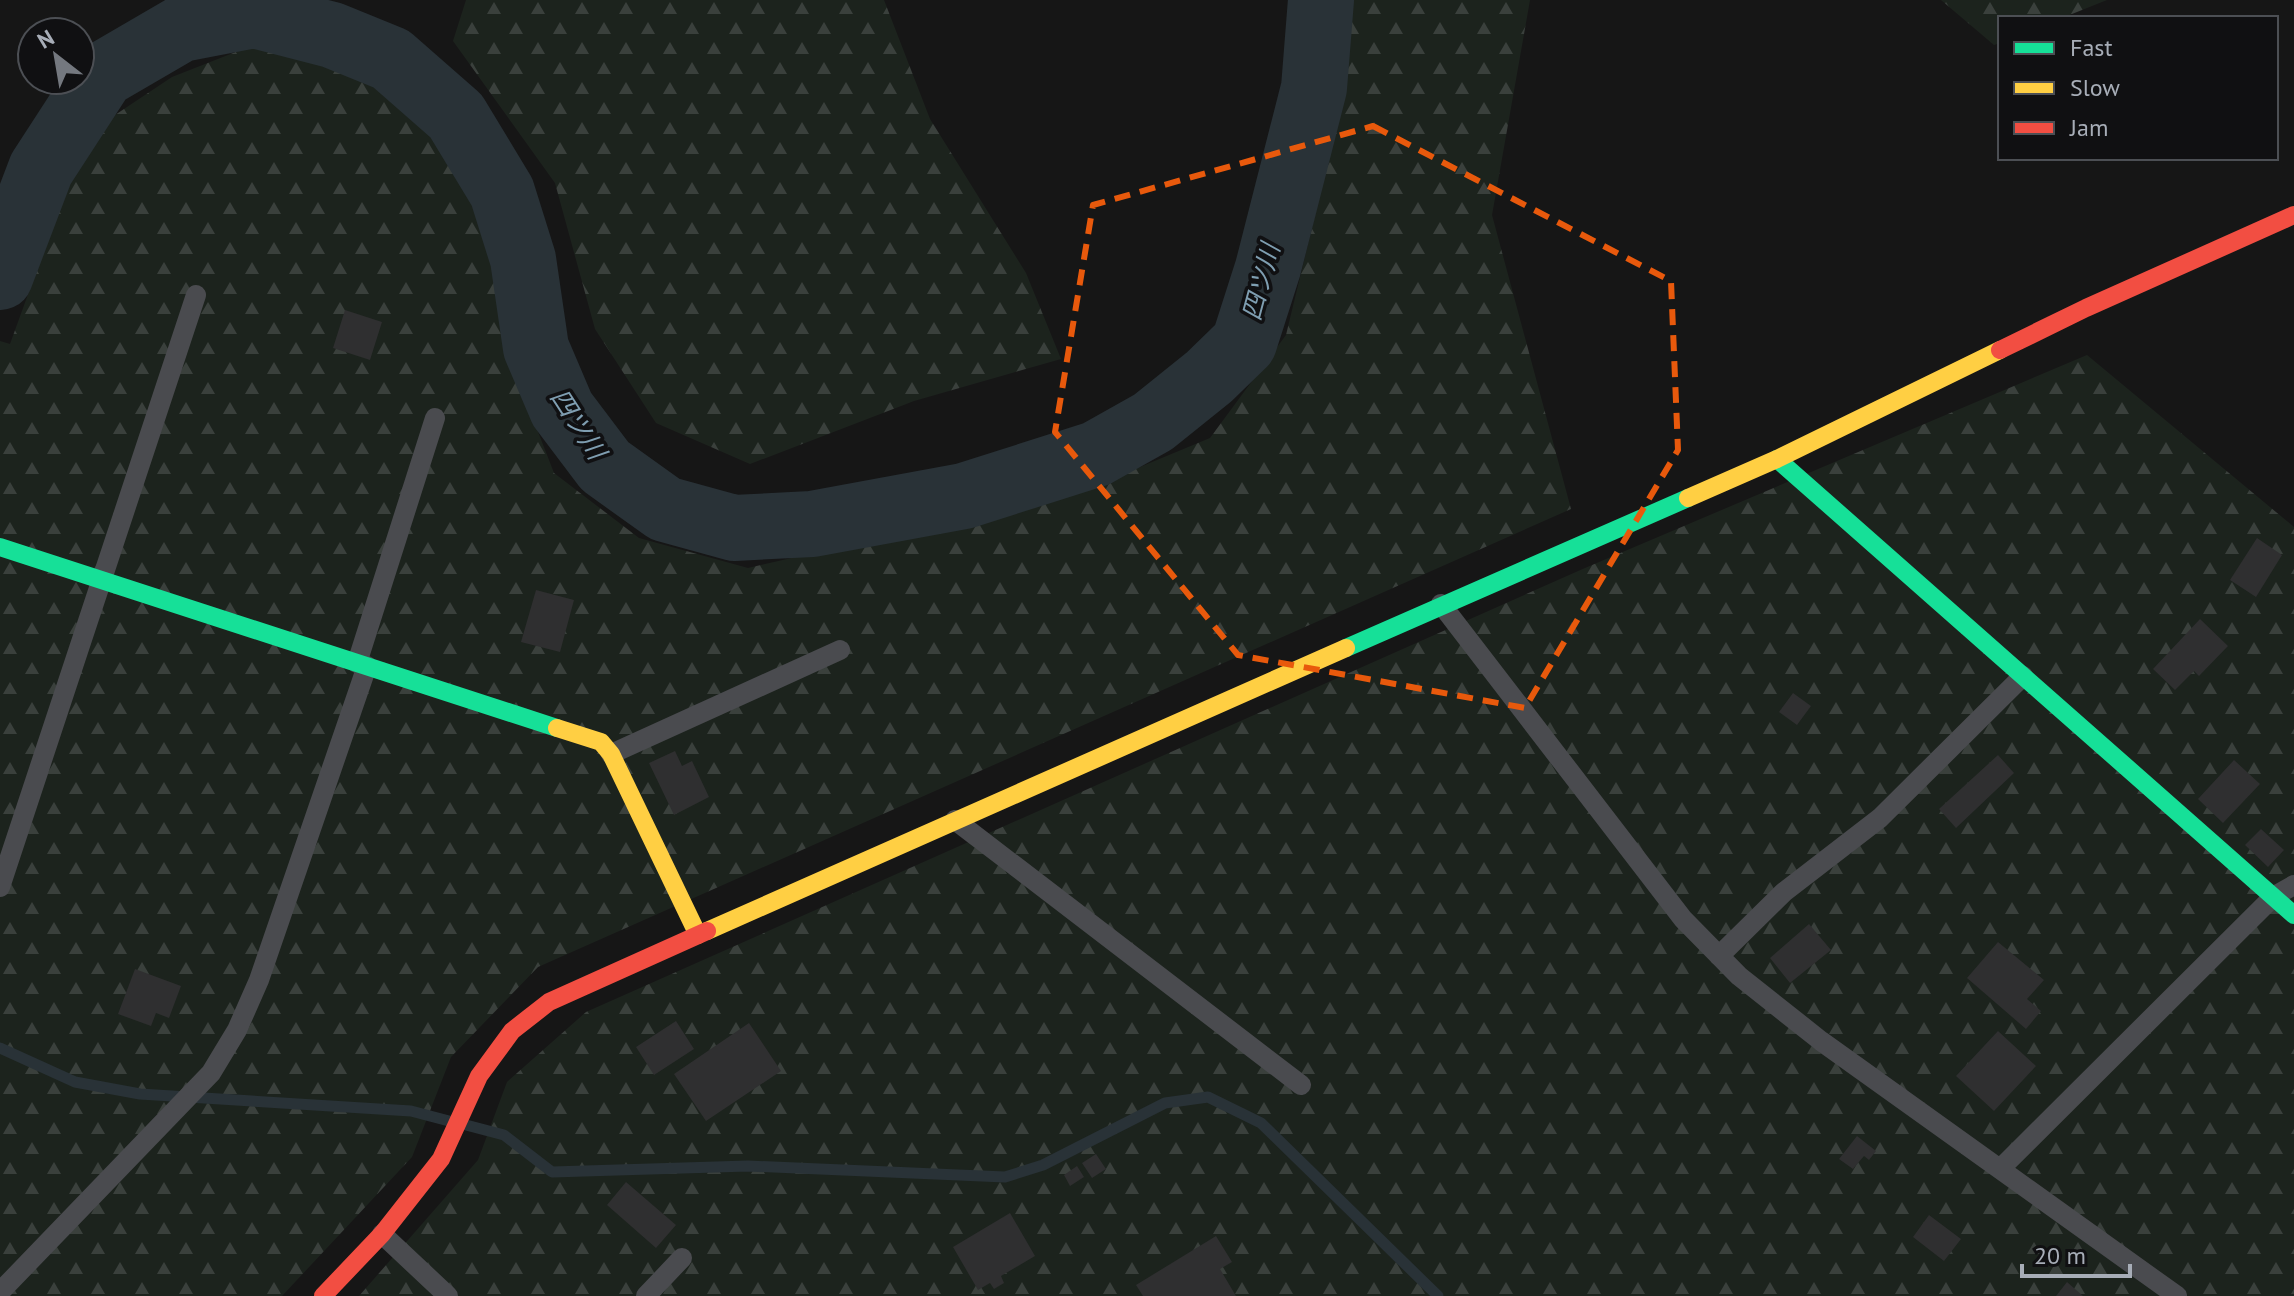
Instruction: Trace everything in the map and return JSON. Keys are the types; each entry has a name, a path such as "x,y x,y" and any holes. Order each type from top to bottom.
{"street":[{"path":"323,1296 382,1234 441,1159 479,1076 512,1031 549,1002 1441,604 1777,459 2086,308 2294,215"},
{"path":"1777,459 2294,915"},
{"path":"0,547 601,742 611,754 698,935"}],"lane":[{"path":"0,887 196,295"},
{"path":"0,1292 211,1073 224,1052 259,980 362,665 435,418"},
{"path":"1441,604 1683,919 1739,976 1821,1041 2177,1296"},
{"path":"611,754 840,650"},
{"path":"1719,956 1784,892 1880,818 2023,676"},
{"path":"955,819 1301,1085"},
{"path":"2001,1168 2273,897 2294,885"},
{"path":"382,1234 448,1296"},
{"path":"646,1296 682,1258"}],"highlighted area":[{"path":"1373,126 1671,281 1678,450 1525,708 1238,655 1055,432 1093,205"}],"green space":[{"path":"466,0 884,0 930,119 1026,273 1061,359 914,401 750,464 656,423 595,329 555,183 453,41"},
{"path":"1351,0 1530,0 1492,215 1571,509 538,967 451,1057 412,1157 282,1296 0,1296 0,341 10,344 68,184 112,117 172,77 251,46 334,66 386,88 431,122 495,224 507,352 554,473 639,538 748,568 1080,492 1210,438 1286,335 1327,166"},
{"path":"1941,0 2107,0 2067,16 1998,16 1998,44 1994,45"},
{"path":"2087,355 2294,527 2294,1296 359,1296 478,1160 507,1082 586,1012 1585,568"}],"building":[{"path":"345,310 382,322 370,360 333,348"},
{"path":"2257,538 2282,555 2256,597 2230,580"},
{"path":"536,590 574,600 560,652 521,642"},
{"path":"2200,619 2228,646 2199,676 2194,671 2175,690 2153,669"},
{"path":"1793,693 1811,706 1797,725 1779,712"},
{"path":"675,751 682,766 692,761 709,797 674,815 649,763"},
{"path":"1998,755 2014,773 1956,828 1939,809"},
{"path":"2234,760 2260,784 2223,823 2198,799"},
{"path":"2261,829 2284,850 2268,867 2245,845"},
{"path":"1809,924 1831,950 1790,983 1770,958"},
{"path":"1998,942 2044,980 2027,999 2041,1011 2026,1029 1967,978"},
{"path":"135,969 181,986 169,1018 156,1013 151,1026 118,1014"},
{"path":"676,1021 694,1049 654,1075 636,1047"},
{"path":"749,1023 781,1071 706,1121 674,1074"},
{"path":"1998,1031 2036,1066 1994,1111 1956,1076"},
{"path":"1857,1136 1876,1151 1869,1160 1864,1156 1853,1169 1839,1159"},
{"path":"1096,1154 1106,1169 1092,1178 1082,1163"},
{"path":"1077,1166 1084,1177 1070,1186 1064,1175"},
{"path":"626,1182 676,1225 656,1248 607,1205"},
{"path":"1010,1213 1035,1256 1001,1276 1004,1283 994,1289 990,1283 978,1290 953,1247"},
{"path":"1929,1215 1961,1239 1944,1261 1913,1237"},
{"path":"1216,1236 1232,1262 1220,1269 1236,1296 1143,1296 1136,1285"},
{"path":"2067,1282 2083,1296 2056,1296"}],"waterway":[{"name":"四ツ川","path":"0,277 41,169 102,75 181,29 254,15 332,35 391,59 456,116 502,192 523,259 536,348 562,409 605,466 665,509 734,528 812,524 964,496 1096,454 1153,422 1209,377 1244,343 1268,268 1314,88 1321,0"},
{"path":"0,1048 75,1082 140,1094 411,1111 449,1121"},
{"path":"466,1125 504,1135 552,1172 748,1166 1005,1177 1043,1165 1165,1103 1208,1097 1261,1123 1438,1296"}],"traffic: fast":[{"path":"1777,459 2294,915"},
{"path":"1346,648 1688,498"},
{"path":"0,547 557,728"}],"traffic: slow":[{"path":"1688,498 1777,459 2000,350"},
{"path":"707,931 1346,648"},
{"path":"557,728 601,742 611,754 698,935"}],"traffic: jam":[{"path":"2000,350 2294,215"},
{"path":"323,1296 382,1234 441,1159 479,1076 512,1031 549,1002 707,931"}]}
